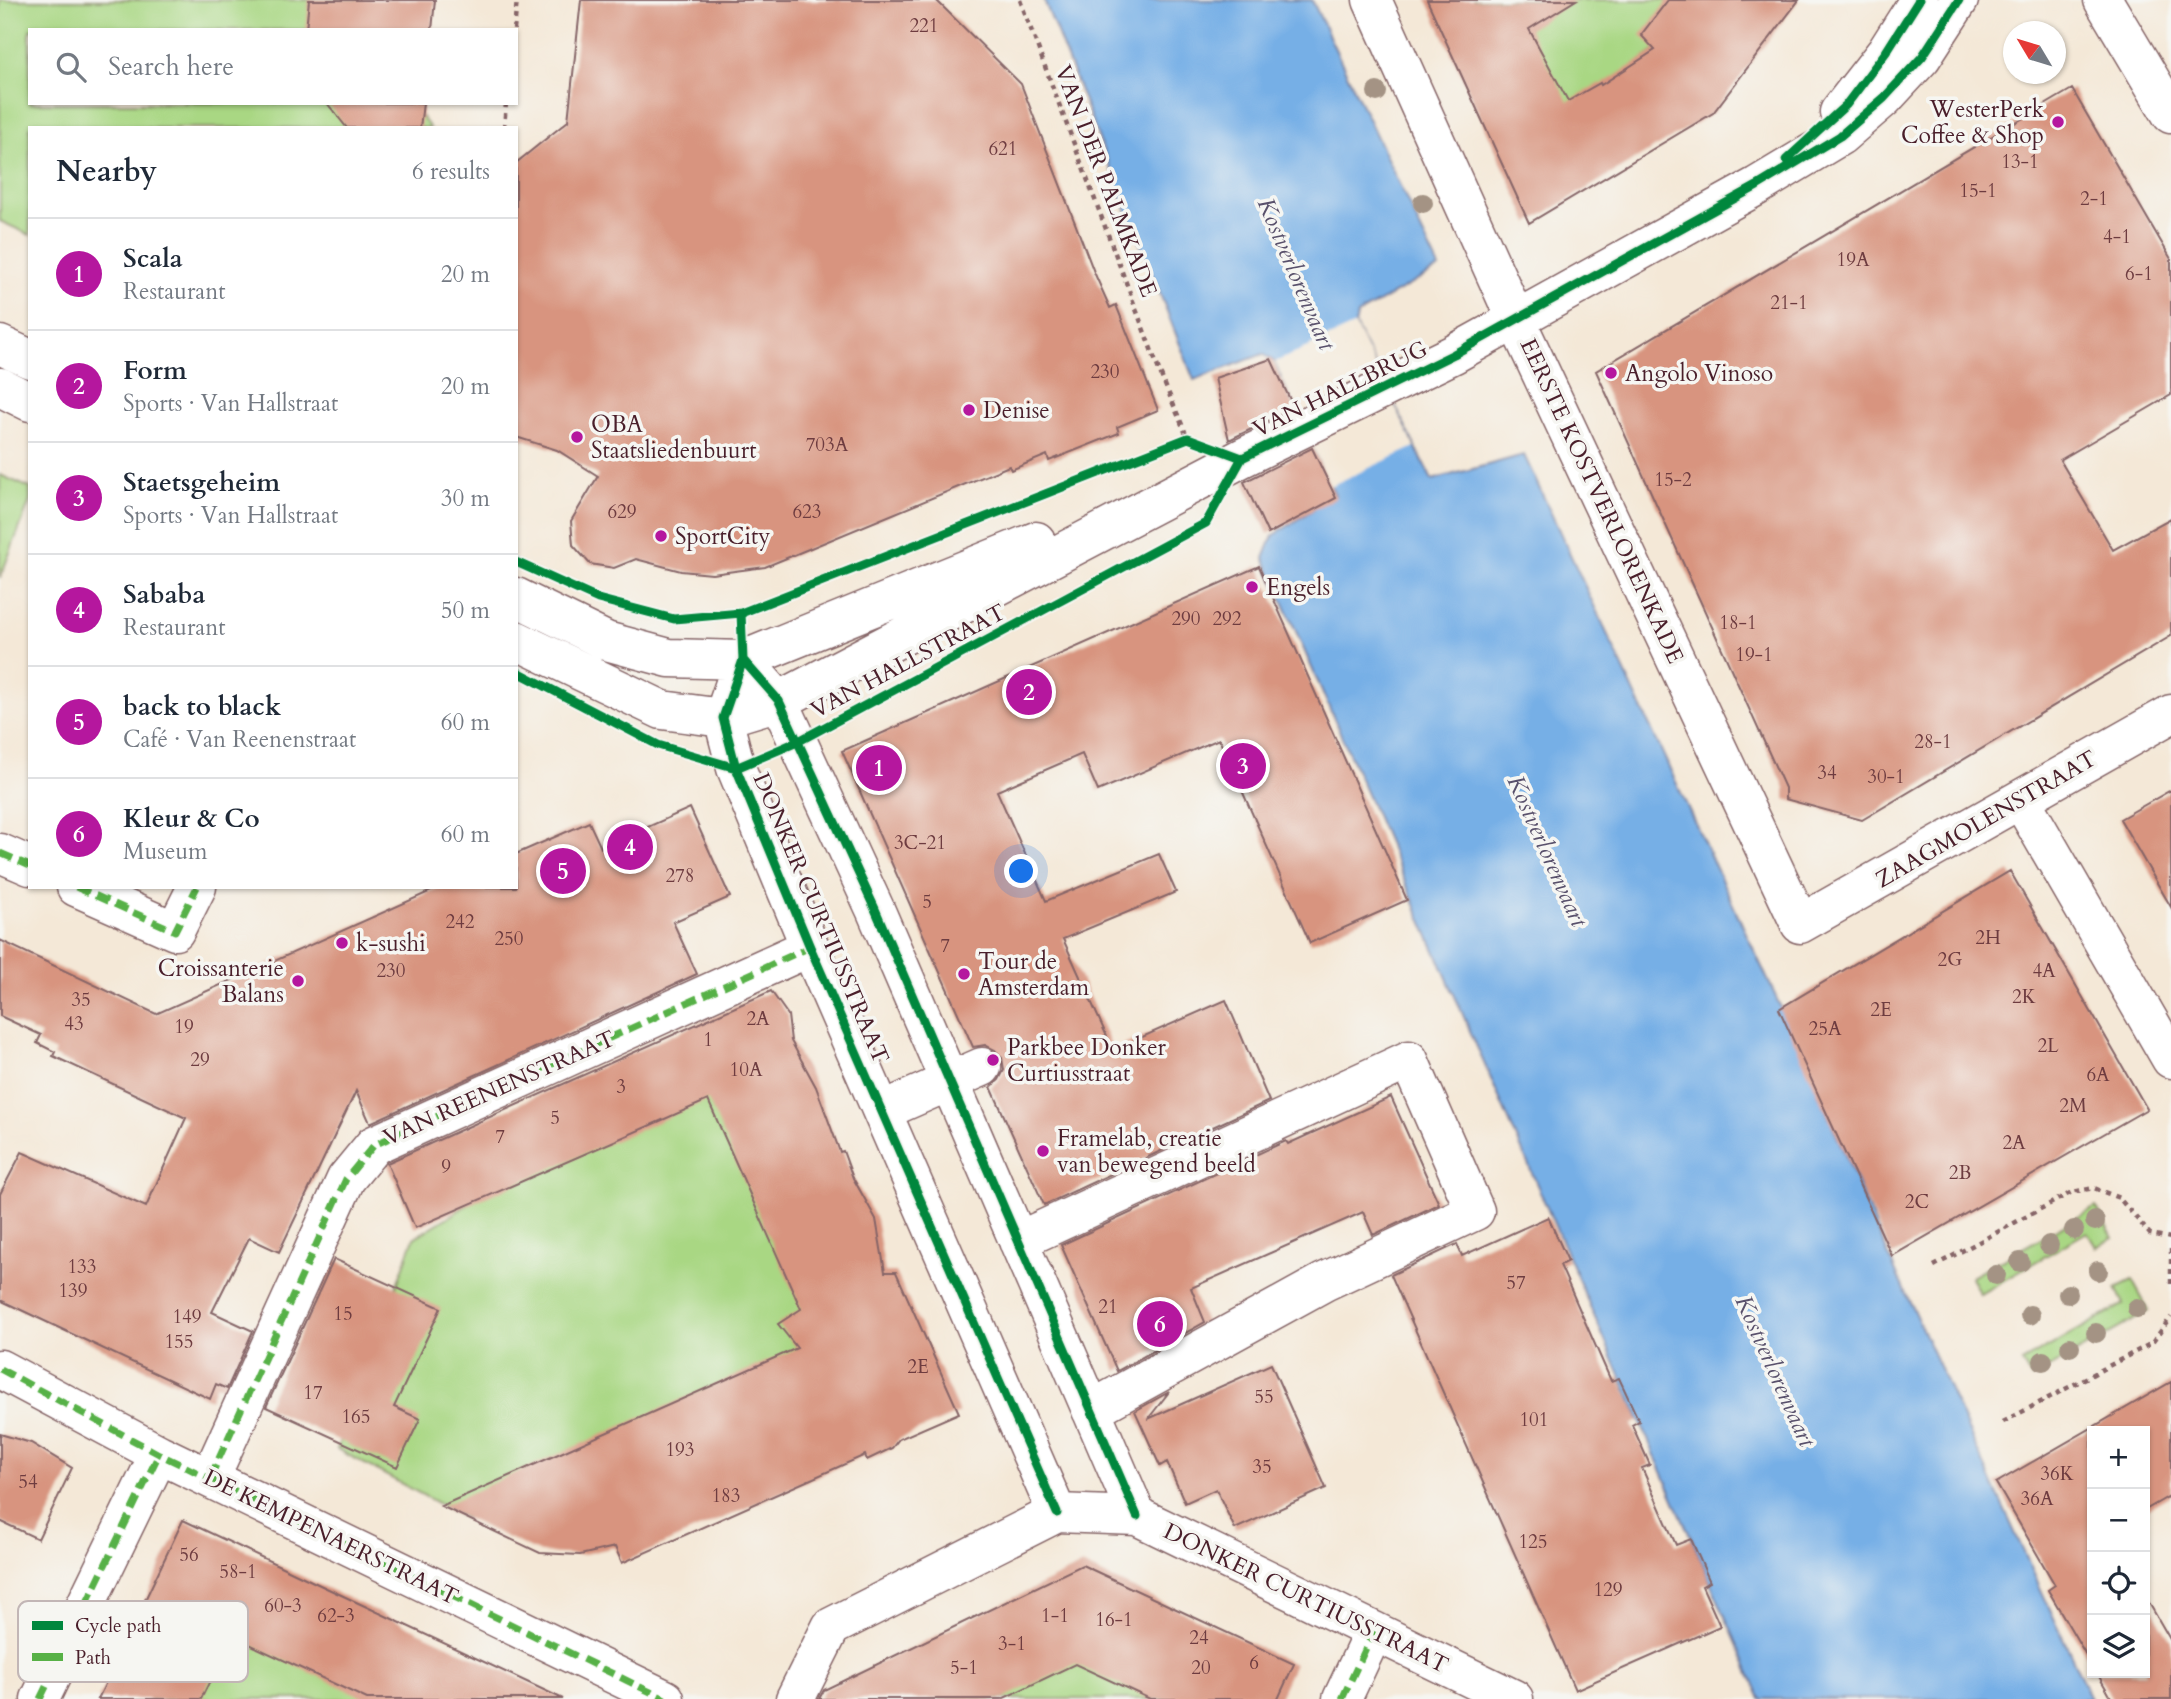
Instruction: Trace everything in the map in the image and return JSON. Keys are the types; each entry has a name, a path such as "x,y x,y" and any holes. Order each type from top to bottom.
{"street":[{"name":"EERSTE KOSTVERLORENKADE","path":"1373,0 1516,320 1800,924"},
{"path":"1757,186 1846,105 1886,52 1919,0"},
{"path":"1516,320 1757,186 1840,136 1884,98 1922,57 1958,0"},
{"path":"2103,0 2171,114"},
{"name":"VAN HALLBRUG","path":"1242,458 1454,354 1516,320"},
{"path":"0,345 28,358"},
{"path":"0,387 28,400"},
{"path":"518,598 606,641 631,648 669,658 743,660 1242,458"},
{"name":"VAN HALLSTRAAT","path":"518,641 662,710 723,718 779,701 1242,458"},
{"path":"723,718 743,660"},
{"name":"DONKER CURTIUSSTRAAT","path":"743,660 779,701 966,1074 1018,1241 1137,1516"},
{"name":"ZAAGMOLENSTRAAT","path":"1800,924 2171,714"},
{"name":"DONKER CURTIUSSTRAAT","path":"723,718 736,768 810,947 1057,1513 1137,1516 1514,1699"},
{"path":"2021,800 2171,1059"},
{"path":"0,853 28,865"},
{"path":"80,889 175,931 196,889"},
{"name":"VAN REENENSTRAAT","path":"210,1478 346,1179 374,1145 810,947"},
{"path":"1018,1241 1409,1060 1475,1210 1324,1282 1091,1410"},
{"path":"882,1111 966,1074"},
{"name":"DE KEMPENAERSTRAAT","path":"0,1369 159,1454 665,1699"},
{"path":"88,1601 159,1454"},
{"path":"795,1699 831,1628 1057,1513"},
{"path":"1342,1699 1374,1631"},
{"path":"40,1699 48,1682"}],"path":[{"path":"514,28 517,0"},
{"path":"504,126 506,105"},
{"path":"1175,443 1188,438 1242,458"},
{"path":"1934,1266 2072,1192 2094,1188 2119,1198 2150,1234 2171,1238"},
{"path":"2171,1249 2171,1286"},
{"path":"2003,1422 2152,1343 2171,1317"}],"green space":[{"path":"0,0 359,0 358,28 28,28 28,105 413,105 428,126 28,126 28,234 0,221"},
{"path":"1474,0 1724,0 1529,142"},
{"path":"0,475 28,487 28,506 0,578"},
{"path":"721,1049 842,1379 465,1518 337,1449 414,1238"},
{"path":"2096,1207 2113,1238 2096,1247 2087,1232 1980,1294 1971,1277"},
{"path":"2132,1280 2149,1311 2031,1378 2022,1362 2124,1304 2116,1288"},
{"path":"194,1595 208,1601 191,1601"},
{"path":"248,1619 428,1699 150,1699 157,1682 248,1682"},
{"path":"1059,1637 1166,1699 938,1699"}],"water":[{"name":"Kostverlorenvaart","path":"1044,0 1312,0 1439,268 1357,315 1355,325 1432,480 1524,455 1794,1036 1890,1259 2091,1699 1761,1699 1264,558 1273,536 1335,495 1275,362 1263,354 1194,380"}],"pier":[{"path":"1355,325 1415,447 1330,486 1275,362"}],"building":[{"path":"309,0 435,0 432,28 306,28"},
{"path":"581,0 936,0 1021,84 1094,272 1110,308 1116,305 1158,410 1117,427 1119,433 1049,461 1047,455 1011,470 1009,466 765,567 712,574 681,571 636,559 614,568 590,564 573,545 571,521 598,476 557,450 518,438 518,161 568,121"},
{"path":"1427,0 1576,0 1529,29 1568,101 1600,83 1601,85 1655,50 1641,35 1668,0 1799,0 1713,113 1529,223"},
{"path":"2072,89 2171,259 2171,395 2060,460 2113,550 2171,518 2171,636 1862,820 1785,799 1785,788 1596,371"},
{"path":"329,105 423,105 420,126 345,126"},
{"path":"1271,359 1294,408 1229,440 1215,378"},
{"path":"1312,448 1336,498 1268,534 1244,482"},
{"path":"1259,566 1407,900 1310,943 1219,739 1098,791 1082,754 997,791 1046,901 1159,854 1176,892 1063,939 1113,1050 1226,1000 1269,1101 1044,1205 991,1087 999,1080 1004,1070 1002,1058 995,1050 985,1045 973,1047 842,751"},
{"path":"2171,790 2171,907 2120,819"},
{"path":"690,808 730,897 673,922 697,974 370,1123 356,1091 279,1252 249,1238 212,1312 253,1331 227,1389 216,1384 210,1399 0,1300 0,1194 22,1152 146,1207 186,1118 53,1056 55,1052 37,1043 41,1035 0,1016 0,940 156,1014 436,889 518,889 518,853 589,822 601,848"},
{"path":"2010,871 2147,1109 1892,1256 1779,1009"},
{"path":"771,991 788,1015 791,1041 816,1087 840,1152 843,1151 853,1178 876,1219 885,1272 896,1272 959,1413 899,1439 892,1448 867,1460 865,1455 622,1563 615,1547 580,1555 540,1553 441,1506 797,1348 778,1324 801,1309 708,1100 415,1228 387,1163"},
{"path":"1391,1097 1439,1204 1373,1235 1363,1212 1191,1288 1205,1322 1117,1371 1061,1245 1286,1141 1288,1144"},
{"path":"1548,1217 1568,1261 1560,1265 1611,1381 1619,1378 1639,1421 1632,1425 1650,1465 1642,1468 1676,1545 1691,1539 1710,1582 1702,1586 1720,1626 1575,1690 1391,1275 1457,1244 1462,1256"},
{"path":"334,1259 441,1308 394,1407 420,1419 397,1467 266,1407"},
{"path":"1271,1364 1326,1488 1235,1529 1216,1489 1185,1503 1167,1462 1160,1466 1135,1411 1169,1392 1148,1419"},
{"path":"2171,1382 2171,1495 2150,1507 2150,1426 2095,1426"},
{"path":"2087,1430 2087,1656 2048,1590 2055,1585 1996,1483"},
{"path":"0,1434 31,1443 72,1468 38,1539 0,1521"},
{"path":"183,1520 563,1699 367,1699 248,1643 248,1601 145,1601"},
{"path":"1082,1565 1294,1664 1278,1699 1150,1699 1075,1664 1002,1699 819,1699 824,1690"},
{"path":"2150,1605 2171,1641 2171,1699 2112,1699 2100,1678 2150,1678"},
{"path":"106,1682 209,1682 201,1699 98,1699"}],"marked path":[{"path":"0,853 28,865"},
{"path":"80,889 175,931 196,889"},
{"path":"210,1478 346,1179 374,1145 810,947"},
{"path":"0,1369 159,1454 665,1699"},
{"path":"88,1601 159,1454"},
{"path":"1342,1699 1374,1631"},
{"path":"40,1699 48,1682"}],"cycle path":[{"path":"1786,160 1846,105 1886,52 1919,0"},
{"path":"1242,458 1454,354 1757,186 1840,136 1884,98 1922,57 1959,0"},
{"path":"518,563 598,599 674,619 741,613 1188,438 1242,458"},
{"path":"518,672 658,745 736,768 797,742 1206,523 1242,458"},
{"path":"741,613 743,660 723,718 736,768 810,947 1057,1513"},
{"path":"743,660 779,701 875,909 1137,1516"}],"place":[{"name":"WesterPerk Coffee & Shop","path":"2058,122"},
{"name":"Angolo Vinoso","path":"1611,373"},
{"name":"Denise","path":"969,410"},
{"name":"OBA Staatsliedenbuurt","path":"577,437"},
{"name":"SportCity","path":"661,536"},
{"name":"Engels","path":"1252,587"},
{"name":"Form","path":"1029,692"},
{"name":"Staetsgeheim","path":"1243,766"},
{"name":"Scala","path":"879,768"},
{"name":"Sababa","path":"630,847"},
{"name":"back to black","path":"563,871"},
{"name":"k-sushi","path":"342,943"},
{"name":"Tour de Amsterdam","path":"964,974"},
{"name":"Croissanterie Balans","path":"298,981"},
{"name":"Parkbee Donker Curtiusstraat","path":"993,1060"},
{"name":"Framelab, creatie van bewegend beeld","path":"1043,1151"},
{"name":"Kleur & Co","path":"1160,1324"}]}
